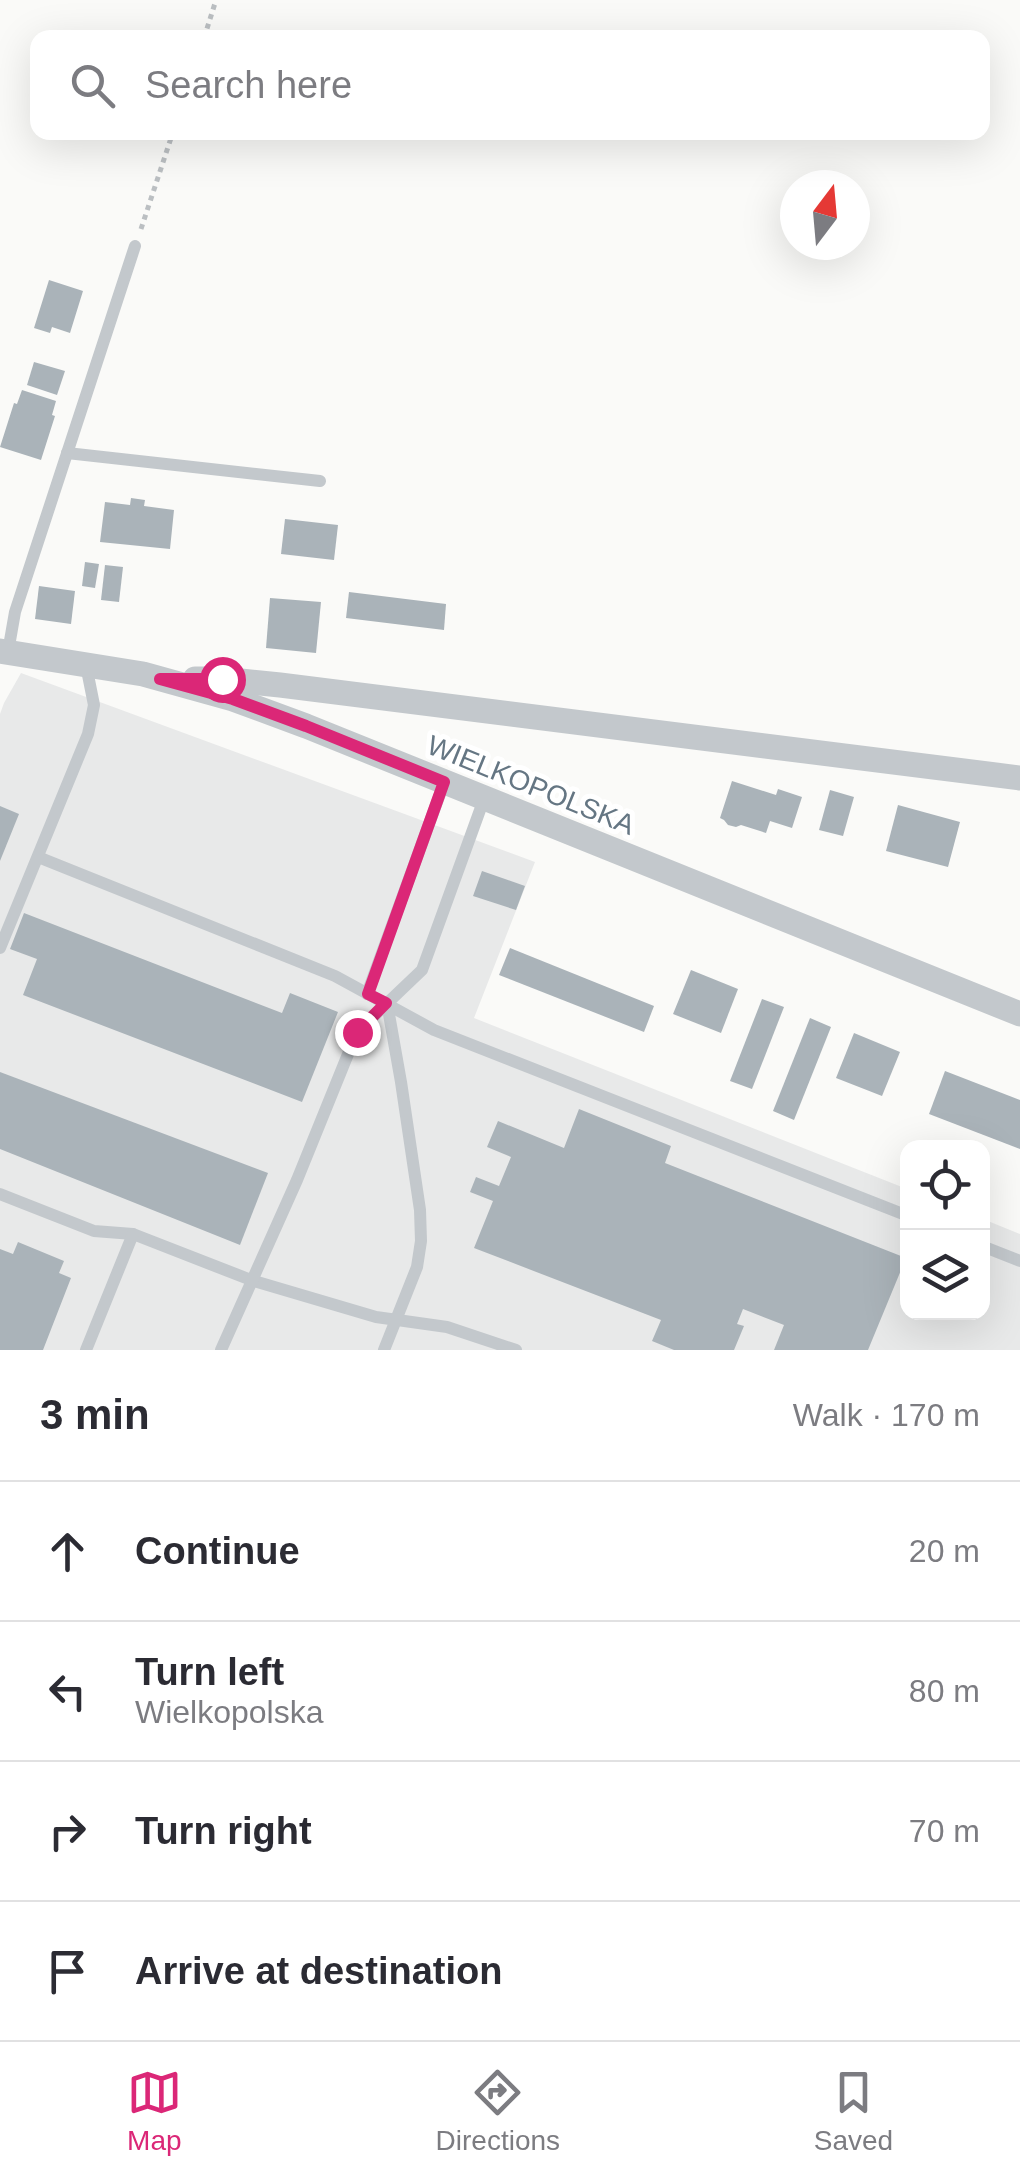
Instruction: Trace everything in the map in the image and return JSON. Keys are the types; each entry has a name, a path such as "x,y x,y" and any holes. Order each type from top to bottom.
{"street":[{"name":"WIELKOPOLSKA","path":"4,651 160,679 233,699 1020,1014"},
{"path":"160,679 222,679 280,685 1020,778"}],"lane":[{"path":"4,651 135,246"},
{"path":"67,453 320,481"},
{"path":"0,948 92,720 94,705 86,665"},
{"path":"368,994 444,782"},
{"path":"220,1350 297,1180 357,1032 422,970 484,799"},
{"path":"38,857 335,976 434,1030 900,1213"},
{"path":"384,1350 416,1267 421,1241 420,1210 386,1003"},
{"path":"0,1194 94,1231 133,1234 251,1280 376,1318 447,1327 516,1350"},
{"path":"86,1350 133,1234"},
{"path":"990,1249 1020,1261"}],"path":[{"path":"207,30 216,0"},
{"path":"135,246 170,140"}],"shaded area":[{"path":"21,673 535,862 474,1018 900,1186 900,1320 990,1320 990,1222 1020,1234 1020,1350 0,1350 0,714"}],"building":[{"path":"49,280 83,291 70,333 52,327 50,333 34,328"},
{"path":"34,362 65,371 57,395 27,385"},
{"path":"22,390 56,401 41,460 0,447"},
{"path":"131,498 145,500 144,506 174,510 170,549 100,542 105,502 130,505"},
{"path":"285,519 338,525 334,560 281,554"},
{"path":"85,562 99,564 95,588 82,586"},
{"path":"105,565 123,567 119,602 101,600"},
{"path":"39,586 75,591 71,624 35,619"},
{"path":"349,592 446,604 444,630 346,618"},
{"path":"270,598 321,602 316,653 266,648"},
{"path":"732,781 776,795 778,789 802,797 792,828 770,821 766,833 728,825 720,818"},
{"path":"830,790 854,797 843,836 819,830"},
{"path":"898,805 960,822 948,867 886,851"},
{"path":"0,806 19,814 0,861"},
{"path":"482,871 525,886 516,910 473,896"},
{"path":"24,913 282,1013 290,993 338,1012 302,1102 23,995 37,959 10,949"},
{"path":"510,948 654,1006 644,1032 499,975"},
{"path":"691,970 738,989 721,1033 673,1014"},
{"path":"762,999 784,1007 752,1089 730,1081"},
{"path":"810,1018 831,1027 794,1120 773,1111"},
{"path":"854,1033 900,1052 882,1096 836,1078"},
{"path":"945,1071 1020,1100 1020,1149 929,1114"},
{"path":"0,1072 268,1173 240,1245 0,1149"},
{"path":"579,1109 671,1146 665,1163 900,1256 900,1273 868,1350 774,1350 784,1325 743,1309 737,1324 744,1326 734,1350 674,1350 652,1341 661,1320 474,1248 493,1201 470,1192 476,1177 499,1186 511,1157 487,1147 498,1121 564,1148"},
{"path":"18,1242 64,1261 59,1273 71,1278 43,1350 0,1350 0,1249 13,1254"}],"route":[{"path":"222,679 160,679 233,699 444,782 368,994 386,1003 357,1032"}]}
